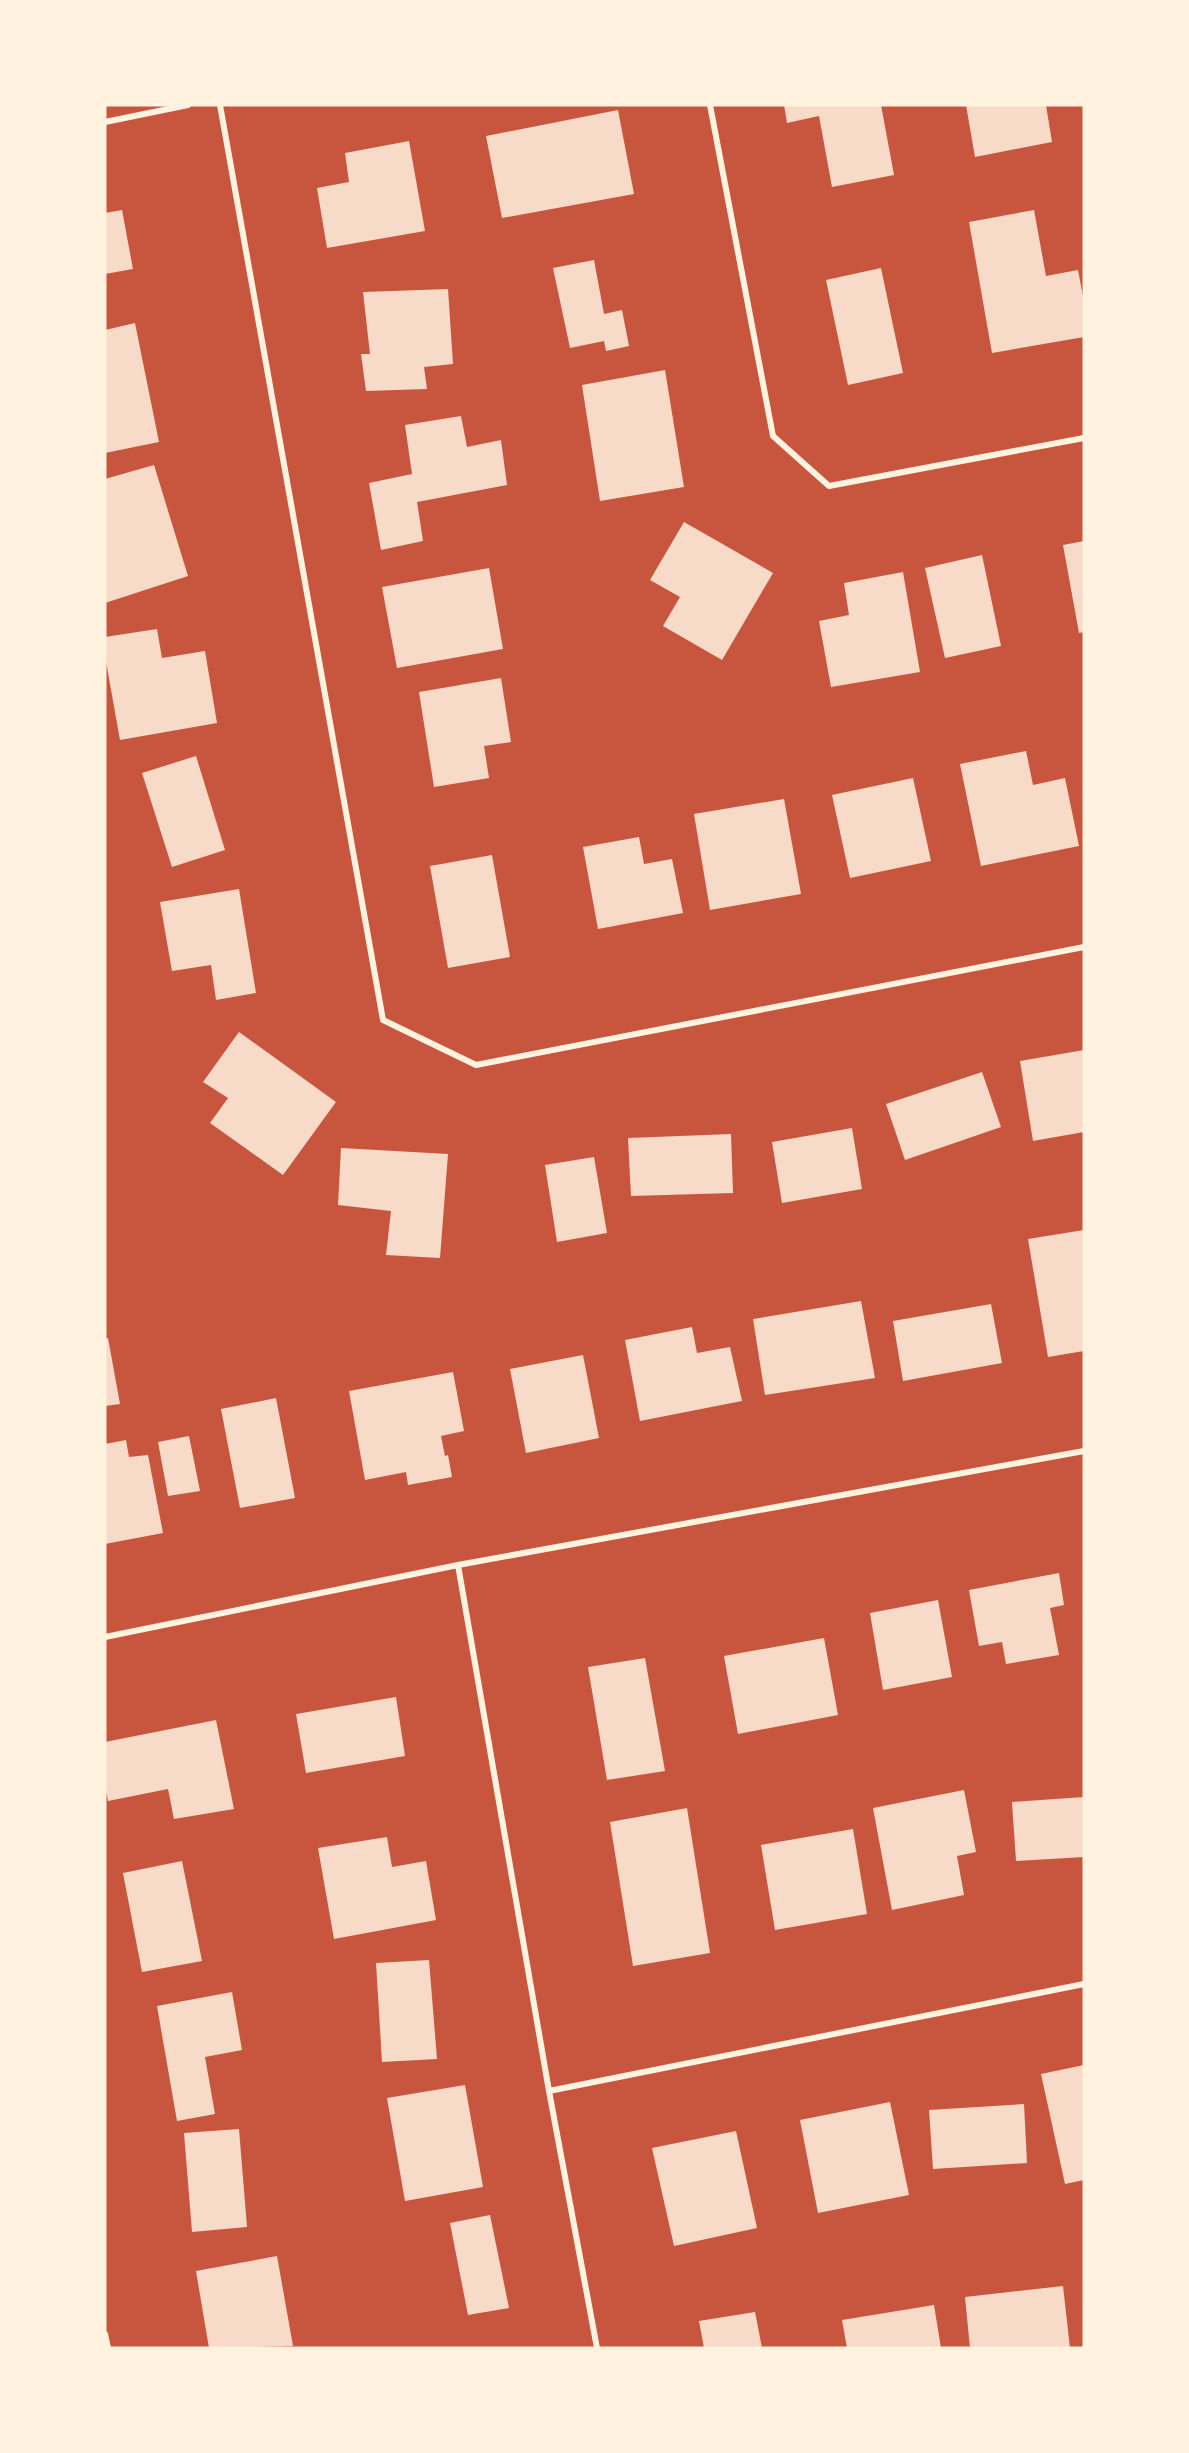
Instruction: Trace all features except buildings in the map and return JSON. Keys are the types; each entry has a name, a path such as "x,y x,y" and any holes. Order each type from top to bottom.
{"street":[{"path":"105,122 188,105"},
{"path":"220,105 383,1020 476,1065 1084,948"},
{"path":"710,105 773,436 829,486 1084,438"},
{"path":"105,1637 458,1565 1084,1451"},
{"path":"458,1565 549,2091 597,2348"},
{"path":"549,2091 1084,1984"},
{"path":"105,2334 108,2348"}]}
